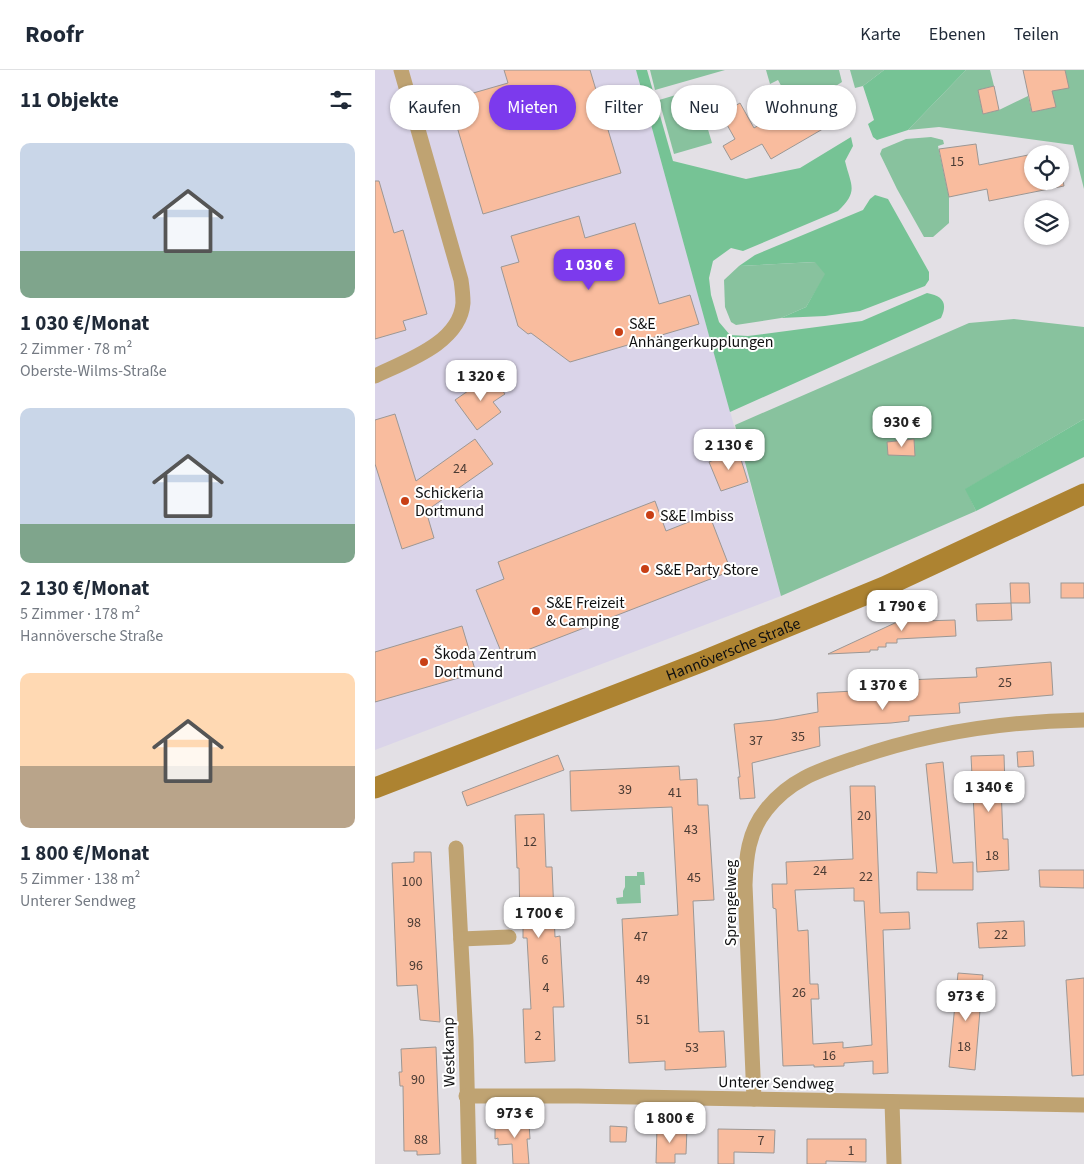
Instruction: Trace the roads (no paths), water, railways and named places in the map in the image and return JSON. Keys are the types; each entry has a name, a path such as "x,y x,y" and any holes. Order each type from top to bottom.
{"main road":[{"name":"Hannöversche Straße","path":"375,788 701,662 857,598 1084,494"}],"street":[{"path":"375,376 431,348 448,336 458,319 463,304 461,280 401,70"},
{"name":"Sprengelweg","path":"754,1099 745,885 746,856 754,829 765,810 797,780 818,770 895,744 969,728 1041,721 1084,720"},
{"name":"Westkamp","path":"456,848 469,1164"},
{"path":"461,939 509,937"},
{"name":"Unterer Sendweg","path":"466,1096 578,1096 1084,1105"},
{"path":"893,1102 894,1164"}],"place":[{"name":"S&E Anhängerkupplungen","path":"619,332"},
{"name":"Schickeria Dortmund","path":"405,501"},
{"name":"S&E Imbiss","path":"650,515"},
{"name":"S&E Party Store","path":"645,569"},
{"name":"S&E Freizeit & Camping","path":"536,611"},
{"name":"Škoda Zentrum Dortmund","path":"424,662"}]}
